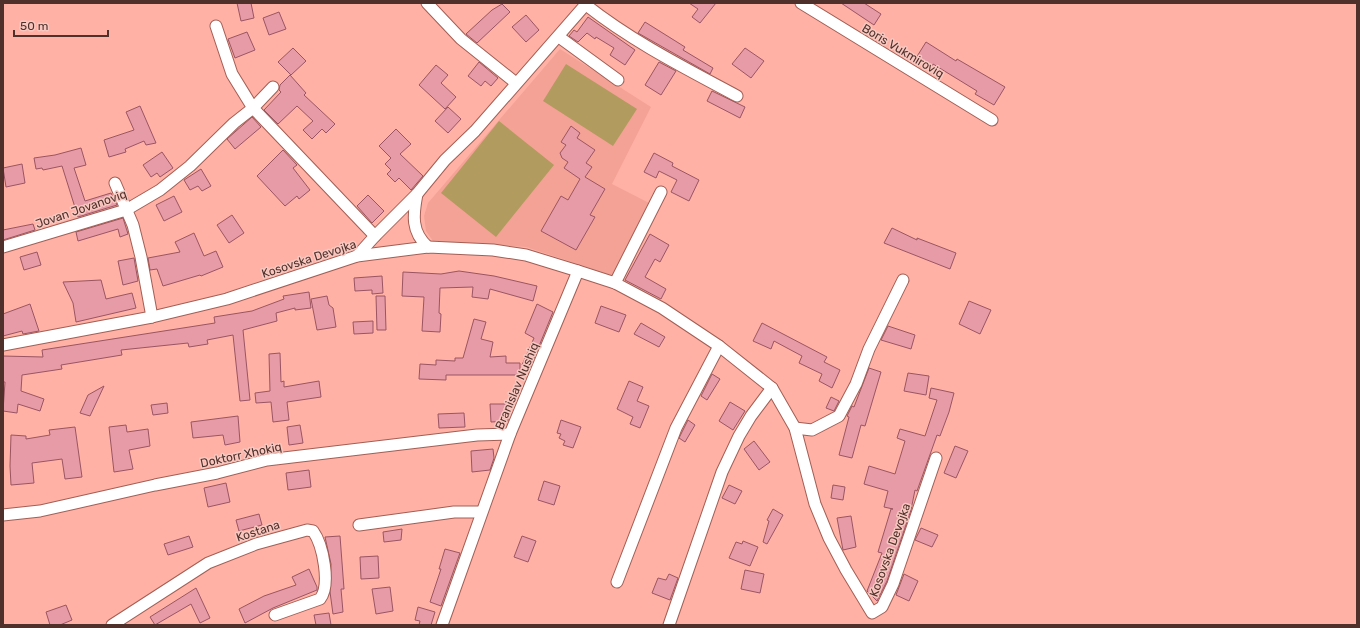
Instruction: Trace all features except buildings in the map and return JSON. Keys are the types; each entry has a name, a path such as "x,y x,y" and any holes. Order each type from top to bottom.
{"street":[{"path":"427,3 461,39 516,83"},
{"name":"Boris Vukmiroviq","path":"801,3 992,120"},
{"path":"357,256 417,194 445,160 475,131 516,83 560,37 587,4 615,28 650,49 738,96"},
{"path":"216,26 232,74 253,108 375,236"},
{"path":"560,37 618,80"},
{"name":"Jovan Jovanoviq","path":"3,247 126,210 160,190 190,166 234,123 253,108 273,87"},
{"path":"115,183 133,225 141,257 152,317"},
{"path":"615,283 661,192"},
{"path":"417,194 413,217 420,240 428,247"},
{"name":"Kosovska Devojka","path":"3,345 152,317 227,299 357,256 428,247 493,250 526,255 578,271 615,283 662,308 719,346 772,388 795,428 805,470 821,518 846,570 872,613 882,608 893,584 936,458"},
{"name":"Branislav Nushiq","path":"442,625 510,434 578,271"},
{"path":"795,428 812,430 839,416 856,384 869,349 903,280"},
{"path":"617,582 676,428 719,346"},
{"path":"669,625 722,472 739,436 751,416 772,388"},
{"name":"Doktorr Xhokiq","path":"3,515 48,510 155,485 217,473 268,460 477,436 510,434"},
{"path":"359,524 427,515 481,512"},
{"name":"Kostana","path":"112,625 208,563 256,544 307,530 313,531 318,538 322,554 326,586 324,594 320,599 275,615"}],"shaded area":[{"path":"560,49 651,107 612,184 655,206 614,276 526,247 433,241 426,231 424,216 428,203"},
{"path":"566,64 637,109 613,146 543,101"},
{"path":"499,121 554,165 496,237 441,193"}]}
